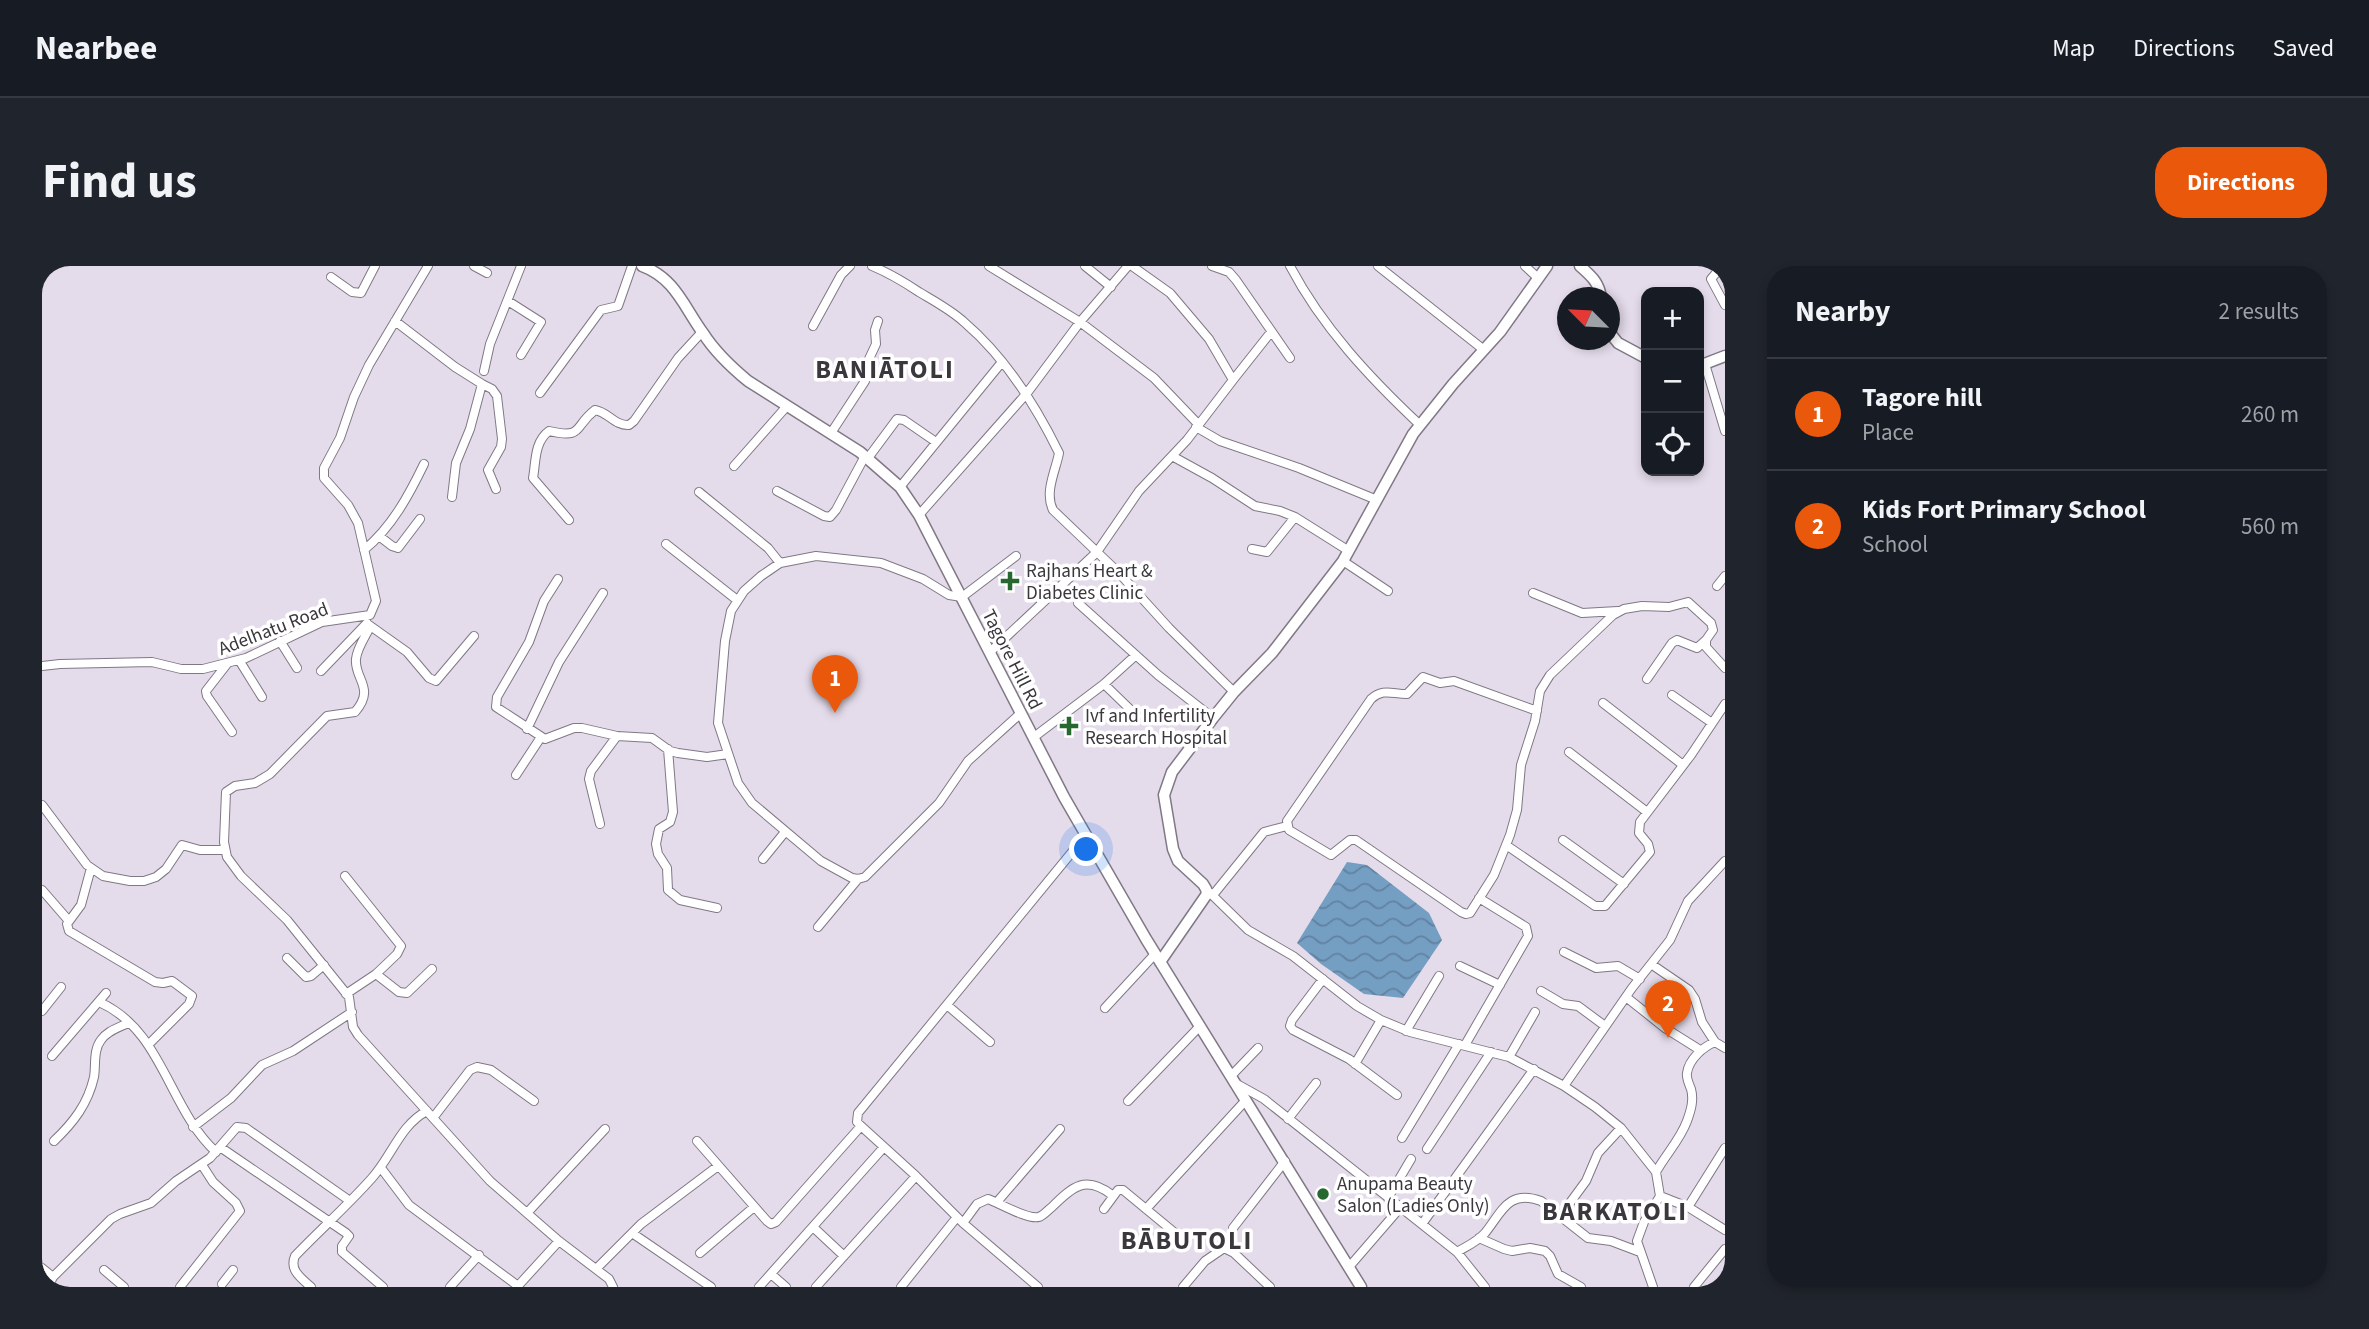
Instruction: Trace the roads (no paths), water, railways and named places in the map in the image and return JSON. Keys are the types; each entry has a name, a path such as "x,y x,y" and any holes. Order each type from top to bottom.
{"main road":[{"name":"Tagore Hill Rd","path":"642,266 660,274 669,282 702,332 723,359 741,375 867,457 900,487 919,515 1086,835 1158,958 1361,1287"},
{"path":"1158,958 1210,892 1175,856 1164,796 1172,772 1234,692 1272,653 1346,556 1401,453 1420,425 1500,332 1547,266"},
{"path":"1580,266 1594,278 1599,287"},
{"path":"1620,344 1641,355"},
{"path":"1704,364 1725,356"}],"street":[{"path":"331,277 352,292 361,293 375,266"},
{"path":"428,266 394,321 358,389 340,438 324,468 324,478 353,513 376,601 356,657 356,665 365,689 360,707 350,714 327,716 262,779 230,788 224,798 225,850 241,876 287,920 346,994 352,1012 353,1027 358,1035 490,1181 616,1286"},
{"path":"474,266 487,274"},
{"path":"484,371 490,344 521,266"},
{"path":"540,393 601,310 619,304 632,266"},
{"path":"813,326 838,281 850,266"},
{"path":"872,266 896,277 957,316 1002,362 1027,393 1059,453 1053,470 1050,505 1234,692"},
{"path":"989,266 1080,322 1154,378 1197,425 1220,441 1299,468 1377,500"},
{"path":"1085,266 1111,287"},
{"path":"919,515 1027,393 1080,322 1130,266 1170,293 1209,339 1233,380"},
{"path":"1212,266 1237,279 1270,332 1290,358"},
{"path":"1290,266 1318,312 1356,362 1420,425"},
{"path":"1378,266 1484,350"},
{"path":"1525,266 1538,278"},
{"path":"1722,266 1713,275 1712,281 1725,304"},
{"path":"508,301 541,322 521,355"},
{"path":"394,321 455,367 492,389 497,396 502,443 488,470 496,489"},
{"path":"831,433 865,381 869,359 876,344 878,321"},
{"path":"569,520 533,478 535,453 544,435 549,431 566,436 572,434 595,410 618,423 629,425 678,358 702,332"},
{"path":"990,652 1097,552 1139,491 1197,425 1270,332"},
{"path":"900,487 1002,362"},
{"path":"1704,371 1725,431"},
{"path":"452,497 456,463 470,429 482,384"},
{"path":"734,466 787,406"},
{"path":"777,491 830,517 867,457 897,419 904,420 936,442"},
{"path":"1171,456 1255,506 1295,517 1388,592"},
{"path":"364,550 379,536 409,495 424,464"},
{"path":"699,492 768,548 780,563"},
{"path":"1252,549 1267,552 1295,517"},
{"path":"379,536 392,547 398,548 420,519"},
{"path":"666,544 737,600"},
{"path":"1016,556 962,597 949,595 923,579 872,561 816,556 780,563 761,576 737,600 726,629 718,723 738,783 752,803 821,861 843,875 858,879 865,877 939,803 968,761 1021,713"},
{"path":"1717,586 1725,576"},
{"path":"558,579 544,601 529,642 496,703 500,711 541,737 549,738 574,728 617,736 652,738 678,753 707,757 728,754"},
{"path":"527,729 559,662 603,593"},
{"path":"1534,593 1582,613 1619,611 1642,606 1669,607 1688,602 1711,623 1713,630 1697,648 1677,640 1672,643 1647,679"},
{"path":"1078,603 1172,686 1213,718"},
{"path":"1537,711 1454,681 1440,683 1423,677 1406,694 1388,691 1379,693 1371,699 1301,800 1287,821 1287,826 1289,830 1331,855 1350,840 1363,843 1466,914 1473,910 1498,868 1517,810 1521,765 1537,711 1540,691 1545,681 1619,611"},
{"name":"Adelhatu Road","path":"42,666 152,662 193,670 239,660 323,622 368,622"},
{"path":"368,622 407,652 429,678 436,681 474,636"},
{"path":"321,671 368,622"},
{"path":"1706,640 1707,650 1725,668"},
{"path":"280,641 297,668"},
{"path":"1034,737 1104,684 1136,654"},
{"path":"239,660 262,697"},
{"path":"227,664 206,691 232,732"},
{"path":"1104,684 1138,716"},
{"path":"1672,695 1712,723"},
{"path":"1603,703 1683,765"},
{"path":"1506,845 1595,906 1605,906 1650,852 1638,828 1647,812 1725,704"},
{"path":"600,824 589,779 591,771 617,736"},
{"path":"516,775 541,737"},
{"path":"668,749 673,812 670,822 657,834 656,848 667,868 668,890 680,900 717,908"},
{"path":"1569,752 1647,812"},
{"path":"42,805 91,868 103,876 144,881 156,877 166,869 182,845 200,850 225,850"},
{"path":"1287,826 1264,832 1210,892 1248,930 1293,956 1357,1006 1381,1020 1406,1031 1509,1057 1564,1086 1621,1128 1656,1172 1660,1196 1639,1232 1637,1241 1653,1287"},
{"path":"763,859 785,832"},
{"path":"1038,1287 960,1220 858,1122 862,1107 1086,835"},
{"path":"1563,840 1624,884"},
{"path":"1564,1086 1673,935 1688,901 1725,861"},
{"path":"91,868 81,905 66,928 155,982 172,981 190,993 192,1000 189,1004 149,1044"},
{"path":"345,876 401,946 397,954 376,974 346,994"},
{"path":"818,927 858,879"},
{"path":"42,890 69,921"},
{"path":"1402,1138 1500,985 1528,936 1527,927 1479,898"},
{"path":"1564,952 1596,968 1618,966 1640,979"},
{"path":"287,958 306,977 312,976 324,965"},
{"path":"1105,1009 1158,958"},
{"path":"1651,964 1689,990 1695,999 1702,1022 1715,1042 1725,1048"},
{"path":"1460,966 1500,985"},
{"path":"376,974 403,994 432,969"},
{"path":"1406,1031 1439,976"},
{"path":"1323,979 1290,1026 1355,1064 1397,1095"},
{"path":"42,1011 61,988"},
{"path":"1541,990 1563,1004 1578,1006 1605,1026"},
{"path":"52,1056 106,993"},
{"path":"1626,997 1700,1050"},
{"path":"99,1002 128,1023 149,1044 193,1127 218,1149 349,1236 342,1246 342,1252 383,1287"},
{"path":"947,1005 990,1042"},
{"path":"193,1127 231,1098 261,1065 293,1051 352,1012"},
{"path":"1509,1057 1535,1012"},
{"path":"1355,1064 1381,1020"},
{"path":"54,1141 72,1125 84,1104 93,1079 97,1046 108,1033 128,1023"},
{"path":"1128,1101 1200,1026"},
{"path":"1656,1172 1679,1139 1689,1117 1692,1095 1687,1071 1700,1050 1715,1042"},
{"path":"1258,1048 1234,1080 1264,1099 1457,1252 1485,1287"},
{"path":"1427,1149 1491,1052"},
{"path":"311,1287 298,1275 292,1263 295,1256 381,1168 409,1123 430,1114 470,1070 477,1067 491,1070 534,1101"},
{"path":"1422,1224 1534,1069"},
{"path":"1288,1119 1316,1083"},
{"path":"1146,1209 1246,1100"},
{"path":"697,1141 771,1224 776,1222 861,1126"},
{"path":"48,1287 53,1277 111,1219 151,1203 182,1176 202,1165 237,1127 246,1128 350,1201"},
{"path":"1560,1215 1586,1181 1598,1153 1621,1128"},
{"path":"527,1213 605,1129"},
{"path":"997,1202 1060,1129"},
{"path":"759,1287 884,1147"},
{"path":"1688,1207 1725,1148"},
{"path":"1388,1198 1411,1159"},
{"path":"1233,1228 1284,1161"},
{"path":"180,1287 240,1211 236,1203 212,1182 202,1165"},
{"path":"596,1269 632,1233 718,1166"},
{"path":"381,1168 409,1205 518,1286 559,1241"},
{"path":"816,1287 916,1176"},
{"path":"901,1287 960,1220 982,1200 988,1199 1030,1217 1038,1217 1066,1193 1084,1184 1101,1187 1112,1195"},
{"path":"1104,1209 1112,1195 1123,1190 1186,1242"},
{"path":"1660,1196 1688,1207 1725,1230"},
{"path":"1457,1252 1479,1238 1502,1208 1513,1200 1534,1198 1588,1238 1611,1241 1640,1252"},
{"path":"700,1253 754,1207"},
{"path":"1349,1267 1400,1208"},
{"path":"813,1227 844,1256"},
{"path":"632,1233 711,1287"},
{"path":"1479,1238 1512,1251 1530,1248 1545,1251 1558,1274 1576,1286"},
{"path":"1183,1287 1205,1261 1224,1248 1234,1253 1270,1287"},
{"path":"1694,1287 1723,1254"},
{"path":"450,1287 479,1255"},
{"path":"42,1268 53,1277"},
{"path":"104,1270 124,1287"},
{"path":"223,1286 233,1270"},
{"path":"771,1274 786,1287"}],"water":[{"path":"1347,862 1367,865 1429,913 1442,940 1403,998 1364,994 1321,964 1297,943"}],"place":[{"name":"Rajhans Heart & Diabetes Clinic","path":"1010,581"},
{"name":"Tagore hill","path":"835,713"},
{"name":"Ivf and Infertility Research Hospital","path":"1069,726"},
{"name":"Kids Fort Primary School","path":"1668,1038"},
{"name":"Anupama Beauty Salon (Ladies Only)","path":"1323,1194"}],"district":[{"name":"BANIĀTOLI","path":"885,369"},
{"name":"BARKATOLI","path":"1615,1211"},
{"name":"BĀBUTOLI","path":"1187,1240"}]}
